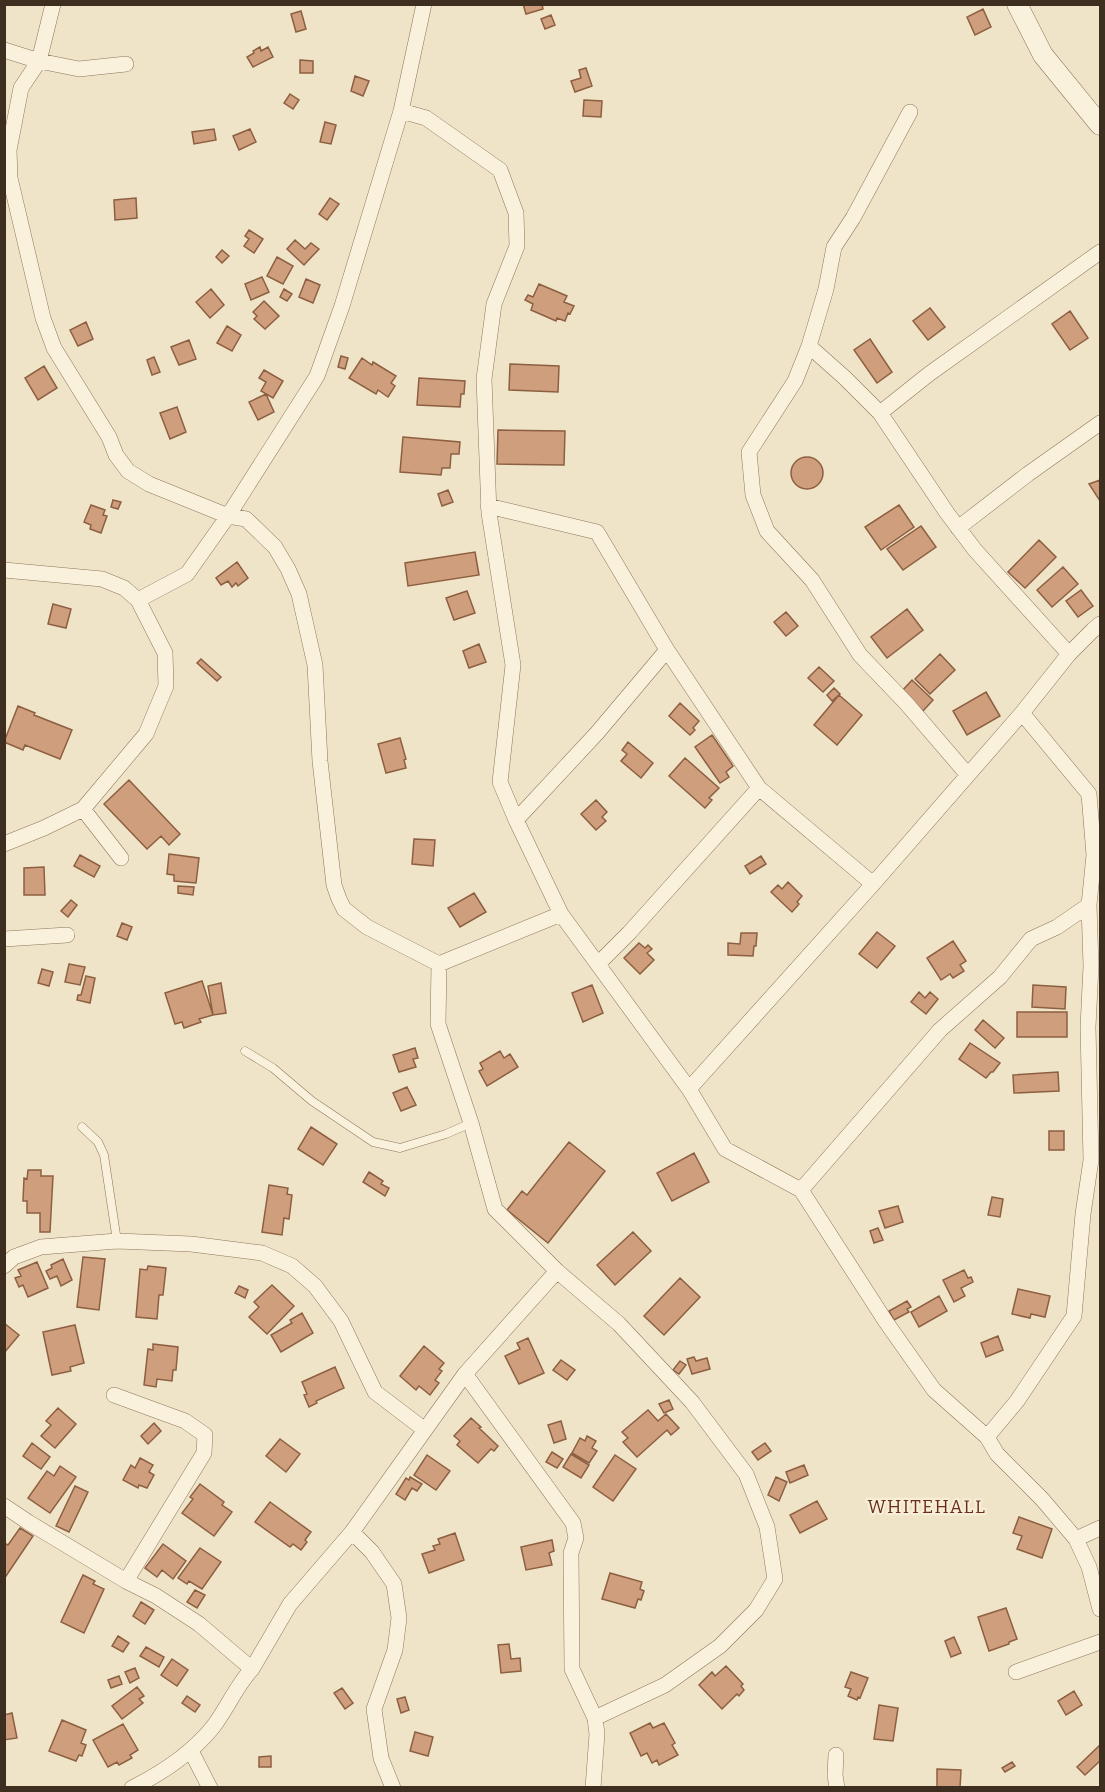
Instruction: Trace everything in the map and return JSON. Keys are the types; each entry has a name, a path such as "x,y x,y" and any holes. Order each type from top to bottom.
{"street":[{"path":"53,4 39,61 21,88 9,150 10,178 43,318 54,348 109,437 116,455 128,471 149,484 228,516 246,519 275,547 288,569 299,594 315,665 320,761 334,885 344,909 367,927 439,964 561,914"},
{"path":"138,600 187,574 228,516 317,376 342,306 402,111 424,4"},
{"path":"1017,4 1044,55 1101,124"},
{"path":"4,50 39,61 79,69 126,64"},
{"path":"402,111 426,118 500,170 516,213 517,246 494,304 483,379 488,506 513,665 500,782 516,820 561,914 689,1089 725,1149 801,1190 886,1322 934,1389 987,1437 997,1454 1042,1499 1076,1539 1089,1567 1101,1609"},
{"path":"910,112 853,218 834,247 826,290 809,346 795,381 749,452 753,495 767,531 812,580 860,655 906,703 967,774"},
{"path":"880,413 947,360 1101,252"},
{"path":"809,346 880,413 975,550 1069,654"},
{"path":"958,528 1028,474 1101,423"},
{"path":"488,506 597,532 667,650 759,788 873,884"},
{"path":"4,570 102,579 124,588 138,600 165,653 166,686 146,734 84,809 44,828 4,843"},
{"path":"689,1089 873,884 1022,713 1069,654 1101,624"},
{"path":"516,820 597,733 667,650"},
{"path":"987,1437 1017,1401 1074,1316 1083,1214 1091,1160 1088,1027 1091,966 1089,905 1094,855 1089,794 1022,713"},
{"path":"598,964 629,933 759,788"},
{"path":"84,809 121,858"},
{"path":"801,1190 940,1030 1000,977 1031,939 1057,927 1089,905"},
{"path":"4,939 67,935"},
{"path":"439,964 438,1024 471,1123 495,1209 557,1271 618,1324 692,1402 746,1474 767,1527 775,1580 756,1610 720,1646 665,1685 596,1718"},
{"path":"4,1266 14,1257 41,1247 117,1241 191,1244 262,1253 292,1266 315,1286 341,1321 375,1392 425,1430"},
{"path":"132,1788 191,1751 213,1726 244,1677 252,1669 290,1604 352,1532 465,1374 557,1271"},
{"path":"465,1374 573,1523 576,1538 571,1553 572,1669 596,1718 593,1788"},
{"path":"114,1395 185,1421 205,1436 204,1453 126,1581"},
{"path":"4,1506 200,1624 252,1669"},
{"path":"1076,1539 1101,1528"},
{"path":"352,1532 372,1552 394,1584 399,1618 395,1650 374,1709 381,1758 393,1788"},
{"path":"1016,1672 1101,1642"},
{"path":"191,1751 210,1788"},
{"path":"836,1755 837,1788"}],"lane":[{"path":"245,1051 273,1068 312,1101 373,1142 400,1148 447,1134 471,1123"},
{"path":"82,1127 98,1142 104,1155 117,1241"}],"building":[{"path":"523,4 542,4 543,9 526,14"},
{"path":"983,9 991,27 975,35 967,17"},
{"path":"301,11 306,29 296,32 291,14"},
{"path":"551,15 555,25 545,29 541,19"},
{"path":"260,47 261,51 268,47 273,57 253,67 247,57"},
{"path":"300,60 313,61 313,73 300,73"},
{"path":"586,68 592,86 575,92 571,81 581,78 579,70"},
{"path":"355,76 369,81 363,96 351,91"},
{"path":"290,94 299,100 293,109 284,103"},
{"path":"584,100 602,101 601,117 583,116"},
{"path":"325,122 336,125 331,144 320,142"},
{"path":"214,129 216,140 194,144 192,132"},
{"path":"250,129 256,142 239,150 233,136"},
{"path":"136,198 137,218 115,220 114,200"},
{"path":"330,198 339,204 327,220 319,214"},
{"path":"249,230 263,239 254,253 244,246 249,239 245,236"},
{"path":"295,240 305,249 311,243 319,249 304,265 287,249"},
{"path":"222,250 229,256 222,263 216,257"},
{"path":"277,257 293,266 283,284 267,276"},
{"path":"262,277 269,292 251,300 245,284"},
{"path":"306,279 320,285 313,303 299,297"},
{"path":"539,284 567,296 564,302 574,306 565,321 557,318 556,321 531,310 533,304 525,300 528,295 533,297"},
{"path":"211,289 224,305 210,318 196,302"},
{"path":"284,289 292,294 287,301 280,297"},
{"path":"264,301 279,316 265,329 254,319 257,316 253,312"},
{"path":"930,308 945,327 928,340 913,321"},
{"path":"1070,311 1088,338 1070,350 1052,324"},
{"path":"86,322 93,339 78,346 70,330"},
{"path":"227,326 241,335 232,351 217,343"},
{"path":"870,339 892,372 877,383 854,350"},
{"path":"189,340 196,359 179,365 171,347"},
{"path":"341,356 348,358 345,369 338,367"},
{"path":"154,357 160,372 152,375 147,360"},
{"path":"362,358 396,376 391,383 395,386 388,397 378,390 376,394 349,378"},
{"path":"510,364 559,366 558,392 509,390"},
{"path":"44,366 57,388 38,400 25,378"},
{"path":"264,370 283,381 273,398 261,391 266,382 259,378"},
{"path":"419,378 465,381 460,407 417,405"},
{"path":"266,394 274,412 258,420 249,402"},
{"path":"177,407 186,432 170,439 160,413"},
{"path":"498,430 565,431 564,465 497,464"},
{"path":"403,437 460,442 459,454 451,454 450,468 442,468 441,475 400,472"},
{"path":"807,457 818,462 823,473 818,484 807,489 796,484 791,473 796,462"},
{"path":"1100,480 1100,501 1089,484"},
{"path":"448,490 453,502 442,506 438,494"},
{"path":"113,500 121,502 118,509 111,507"},
{"path":"91,505 105,510 103,515 107,516 101,533 90,529 91,525 84,522"},
{"path":"899,505 914,527 881,550 865,527"},
{"path":"921,526 936,547 903,570 887,549"},
{"path":"1039,540 1056,557 1025,588 1008,572"},
{"path":"475,552 479,575 408,586 405,563"},
{"path":"237,562 248,578 238,586 236,583 232,587 228,581 221,585 216,578"},
{"path":"1063,567 1078,584 1052,607 1037,590"},
{"path":"1081,590 1093,606 1078,617 1066,601"},
{"path":"467,591 475,613 454,620 446,598"},
{"path":"53,604 71,609 66,628 48,624"},
{"path":"907,609 923,630 887,658 871,637"},
{"path":"786,612 798,626 786,636 774,622"},
{"path":"479,644 486,662 469,668 463,651"},
{"path":"940,654 955,670 930,694 915,679"},
{"path":"201,659 221,677 217,681 197,663"},
{"path":"819,667 834,681 823,692 808,678"},
{"path":"912,680 933,700 923,711 901,692"},
{"path":"834,688 840,694 832,701 827,695"},
{"path":"986,692 1000,716 967,735 953,711"},
{"path":"839,695 862,715 837,745 814,725"},
{"path":"680,703 699,721 690,735 669,716"},
{"path":"18,706 72,730 60,759 25,745 23,750 4,742"},
{"path":"712,735 733,766 726,772 729,777 720,783 695,747"},
{"path":"400,738 406,768 386,773 378,744"},
{"path":"628,742 653,763 641,778 621,761 627,754 622,750"},
{"path":"685,758 719,788 709,798 712,800 705,808 669,776"},
{"path":"129,780 180,834 169,845 161,836 147,849 104,804"},
{"path":"596,800 607,812 602,817 606,821 596,830 581,814"},
{"path":"414,839 435,840 433,866 412,864"},
{"path":"169,854 199,858 196,883 174,881 174,875 167,874"},
{"path":"80,855 100,866 94,877 74,866"},
{"path":"761,856 766,864 750,874 745,866"},
{"path":"44,867 45,895 24,895 24,868"},
{"path":"788,882 802,896 792,912 771,892 778,885 782,889"},
{"path":"178,886 194,887 193,895 178,893"},
{"path":"474,893 486,912 460,927 448,908"},
{"path":"71,900 77,905 68,917 61,911"},
{"path":"122,923 132,927 127,940 117,936"},
{"path":"877,932 895,946 877,968 859,954"},
{"path":"741,933 757,933 753,956 728,955 728,943 740,944"},
{"path":"953,941 966,961 960,965 964,971 953,978 950,974 941,980 927,958"},
{"path":"639,943 645,948 648,945 652,949 647,953 654,960 640,974 624,958"},
{"path":"69,964 85,967 80,985 65,982"},
{"path":"42,969 53,972 49,986 38,983"},
{"path":"86,976 95,978 90,1003 77,1000 78,995 81,995"},
{"path":"202,981 213,1015 199,1019 201,1022 184,1028 182,1022 175,1024 165,993"},
{"path":"221,983 226,1013 213,1015 208,986"},
{"path":"592,985 603,1013 583,1022 572,993"},
{"path":"1033,985 1066,987 1065,1009 1032,1007"},
{"path":"919,992 925,998 930,992 938,999 926,1014 911,1002"},
{"path":"1017,1012 1067,1012 1067,1037 1017,1037"},
{"path":"983,1020 1004,1038 995,1048 975,1030"},
{"path":"970,1043 1000,1063 986,1078 959,1059"},
{"path":"415,1048 418,1058 413,1059 416,1067 399,1072 393,1055"},
{"path":"500,1051 504,1058 510,1054 518,1067 487,1086 479,1071 483,1069 480,1063"},
{"path":"1058,1072 1059,1091 1014,1093 1013,1075"},
{"path":"407,1087 416,1105 401,1111 393,1093"},
{"path":"311,1127 337,1144 323,1165 298,1149"},
{"path":"1049,1131 1064,1131 1064,1150 1049,1150"},
{"path":"569,1142 605,1171 548,1243 507,1210 522,1191 527,1195"},
{"path":"694,1153 709,1182 672,1201 657,1173"},
{"path":"28,1170 41,1170 41,1176 53,1176 50,1232 40,1232 40,1213 27,1213 27,1201 23,1201 24,1178 27,1179"},
{"path":"369,1172 383,1181 381,1184 389,1188 385,1196 363,1182"},
{"path":"269,1185 288,1188 287,1194 292,1195 289,1219 284,1218 282,1235 262,1232"},
{"path":"992,1197 1003,1199 1000,1217 988,1215"},
{"path":"898,1206 903,1222 885,1228 879,1211"},
{"path":"878,1228 883,1240 874,1243 870,1231"},
{"path":"633,1232 651,1251 615,1285 597,1265"},
{"path":"83,1257 105,1259 99,1310 77,1307"},
{"path":"63,1259 72,1280 61,1286 57,1276 50,1279 46,1271 52,1268 51,1265"},
{"path":"37,1262 48,1288 28,1297 23,1285 19,1287 15,1278 21,1276 18,1270"},
{"path":"148,1266 166,1268 163,1295 159,1295 157,1319 136,1317 140,1269 147,1270"},
{"path":"964,1270 973,1282 961,1288 965,1296 954,1302 943,1280"},
{"path":"680,1278 700,1297 664,1335 644,1316"},
{"path":"272,1285 294,1306 267,1334 249,1317 259,1307 254,1302"},
{"path":"239,1286 248,1290 245,1298 235,1293"},
{"path":"1018,1289 1050,1296 1045,1317 1031,1314 1030,1318 1012,1314"},
{"path":"939,1296 947,1311 919,1327 911,1312"},
{"path":"907,1301 911,1307 907,1309 909,1312 894,1320 889,1311"},
{"path":"302,1313 313,1333 281,1352 271,1335 292,1323 290,1320"},
{"path":"4,1323 19,1335 4,1353"},
{"path":"75,1325 84,1363 70,1367 71,1371 52,1375 43,1332"},
{"path":"998,1336 1003,1350 986,1357 981,1343"},
{"path":"528,1338 544,1373 519,1384 505,1356 520,1349 517,1343"},
{"path":"153,1344 178,1347 176,1370 173,1370 172,1381 157,1379 156,1387 144,1385 148,1349 153,1350"},
{"path":"424,1346 444,1363 439,1369 442,1371 435,1380 439,1383 430,1395 419,1386 416,1390 400,1376"},
{"path":"694,1357 696,1361 707,1358 710,1369 692,1374 687,1359"},
{"path":"561,1360 575,1370 567,1380 553,1370"},
{"path":"680,1361 686,1365 679,1374 673,1370"},
{"path":"335,1367 344,1388 316,1401 317,1403 309,1407 302,1382"},
{"path":"669,1400 673,1409 664,1413 659,1404"},
{"path":"58,1408 76,1424 55,1448 41,1436 51,1425 46,1421"},
{"path":"648,1410 658,1421 666,1414 679,1428 671,1435 667,1430 637,1457 623,1442 628,1438 622,1432"},
{"path":"471,1418 498,1446 494,1451 491,1449 478,1463 457,1445 460,1441 454,1436"},
{"path":"561,1421 566,1439 554,1443 548,1425"},
{"path":"154,1423 161,1431 148,1444 141,1436"},
{"path":"587,1436 596,1441 592,1448 597,1451 589,1463 572,1453 580,1438 585,1441"},
{"path":"280,1439 300,1454 286,1472 266,1456"},
{"path":"32,1443 50,1457 41,1469 23,1456"},
{"path":"765,1443 771,1451 758,1460 752,1452"},
{"path":"552,1452 563,1459 557,1468 546,1462"},
{"path":"571,1454 589,1465 581,1478 563,1467"},
{"path":"427,1455 450,1471 436,1490 414,1475"},
{"path":"615,1455 636,1469 613,1501 593,1487"},
{"path":"140,1458 153,1465 149,1472 154,1475 147,1488 139,1485 138,1488 123,1480 131,1465 135,1468"},
{"path":"804,1465 808,1475 790,1483 786,1472"},
{"path":"60,1466 76,1477 50,1513 28,1498 47,1471 54,1476"},
{"path":"410,1477 422,1484 417,1491 412,1488 405,1500 396,1494 406,1478 409,1480"},
{"path":"776,1477 787,1482 779,1501 768,1495"},
{"path":"200,1484 224,1502 222,1505 232,1512 214,1536 182,1513 193,1499 190,1497"},
{"path":"75,1486 88,1492 69,1532 56,1526"},
{"path":"817,1501 827,1519 800,1533 790,1515"},
{"path":"270,1502 311,1532 301,1550 293,1544 290,1547 255,1522"},
{"path":"1019,1517 1052,1529 1042,1558 1017,1549 1022,1536 1013,1533"},
{"path":"20,1528 33,1536 4,1579 4,1543 8,1545"},
{"path":"455,1533 464,1560 429,1573 422,1554 435,1550 433,1546 440,1544 438,1539"},
{"path":"552,1540 554,1551 549,1553 552,1565 526,1570 521,1547"},
{"path":"163,1544 186,1561 173,1579 162,1570 157,1577 145,1568"},
{"path":"200,1548 221,1562 202,1589 189,1581 187,1584 178,1578"},
{"path":"610,1573 642,1582 640,1589 644,1591 635,1608 602,1599"},
{"path":"83,1575 95,1581 93,1584 104,1589 84,1633 61,1622"},
{"path":"195,1590 205,1595 197,1608 187,1602"},
{"path":"141,1602 154,1610 145,1624 133,1616"},
{"path":"1006,1608 1017,1639 989,1651 978,1617"},
{"path":"118,1636 129,1643 123,1652 112,1646"},
{"path":"954,1637 961,1653 951,1657 945,1641"},
{"path":"509,1644 511,1659 520,1658 521,1671 501,1673 498,1645"},
{"path":"146,1647 164,1657 159,1667 140,1656"},
{"path":"172,1659 188,1670 177,1686 161,1675"},
{"path":"726,1666 743,1684 741,1686 744,1690 722,1709 699,1685 712,1672 715,1676"},
{"path":"135,1668 139,1678 130,1683 125,1672"},
{"path":"851,1672 868,1678 857,1700 848,1696 851,1689 845,1687"},
{"path":"119,1676 122,1684 111,1688 108,1680"},
{"path":"137,1687 144,1696 139,1699 143,1703 122,1719 112,1706"},
{"path":"342,1688 353,1703 345,1709 334,1693"},
{"path":"1074,1691 1082,1705 1066,1715 1058,1701"},
{"path":"187,1696 200,1705 195,1712 182,1703"},
{"path":"405,1697 409,1710 401,1713 397,1699"},
{"path":"879,1705 898,1708 893,1741 874,1739"},
{"path":"12,1713 17,1738 4,1740 4,1715"},
{"path":"62,1720 86,1730 81,1743 86,1745 82,1756 79,1755 76,1761 49,1751"},
{"path":"650,1723 653,1728 664,1723 675,1743 672,1745 678,1755 659,1765 657,1760 652,1763 647,1753 641,1756 630,1733"},
{"path":"123,1724 138,1750 130,1755 132,1758 119,1765 117,1762 108,1767 93,1740"},
{"path":"415,1732 433,1737 428,1756 410,1751"},
{"path":"1100,1745 1100,1761 1085,1775 1077,1767"},
{"path":"271,1756 271,1767 259,1767 259,1757"},
{"path":"1012,1762 1015,1766 1005,1772 1002,1768"},
{"path":"937,1769 961,1770 960,1788 937,1788"}],"district":[{"name":"WHITEHALL","path":"927,1507"}]}
